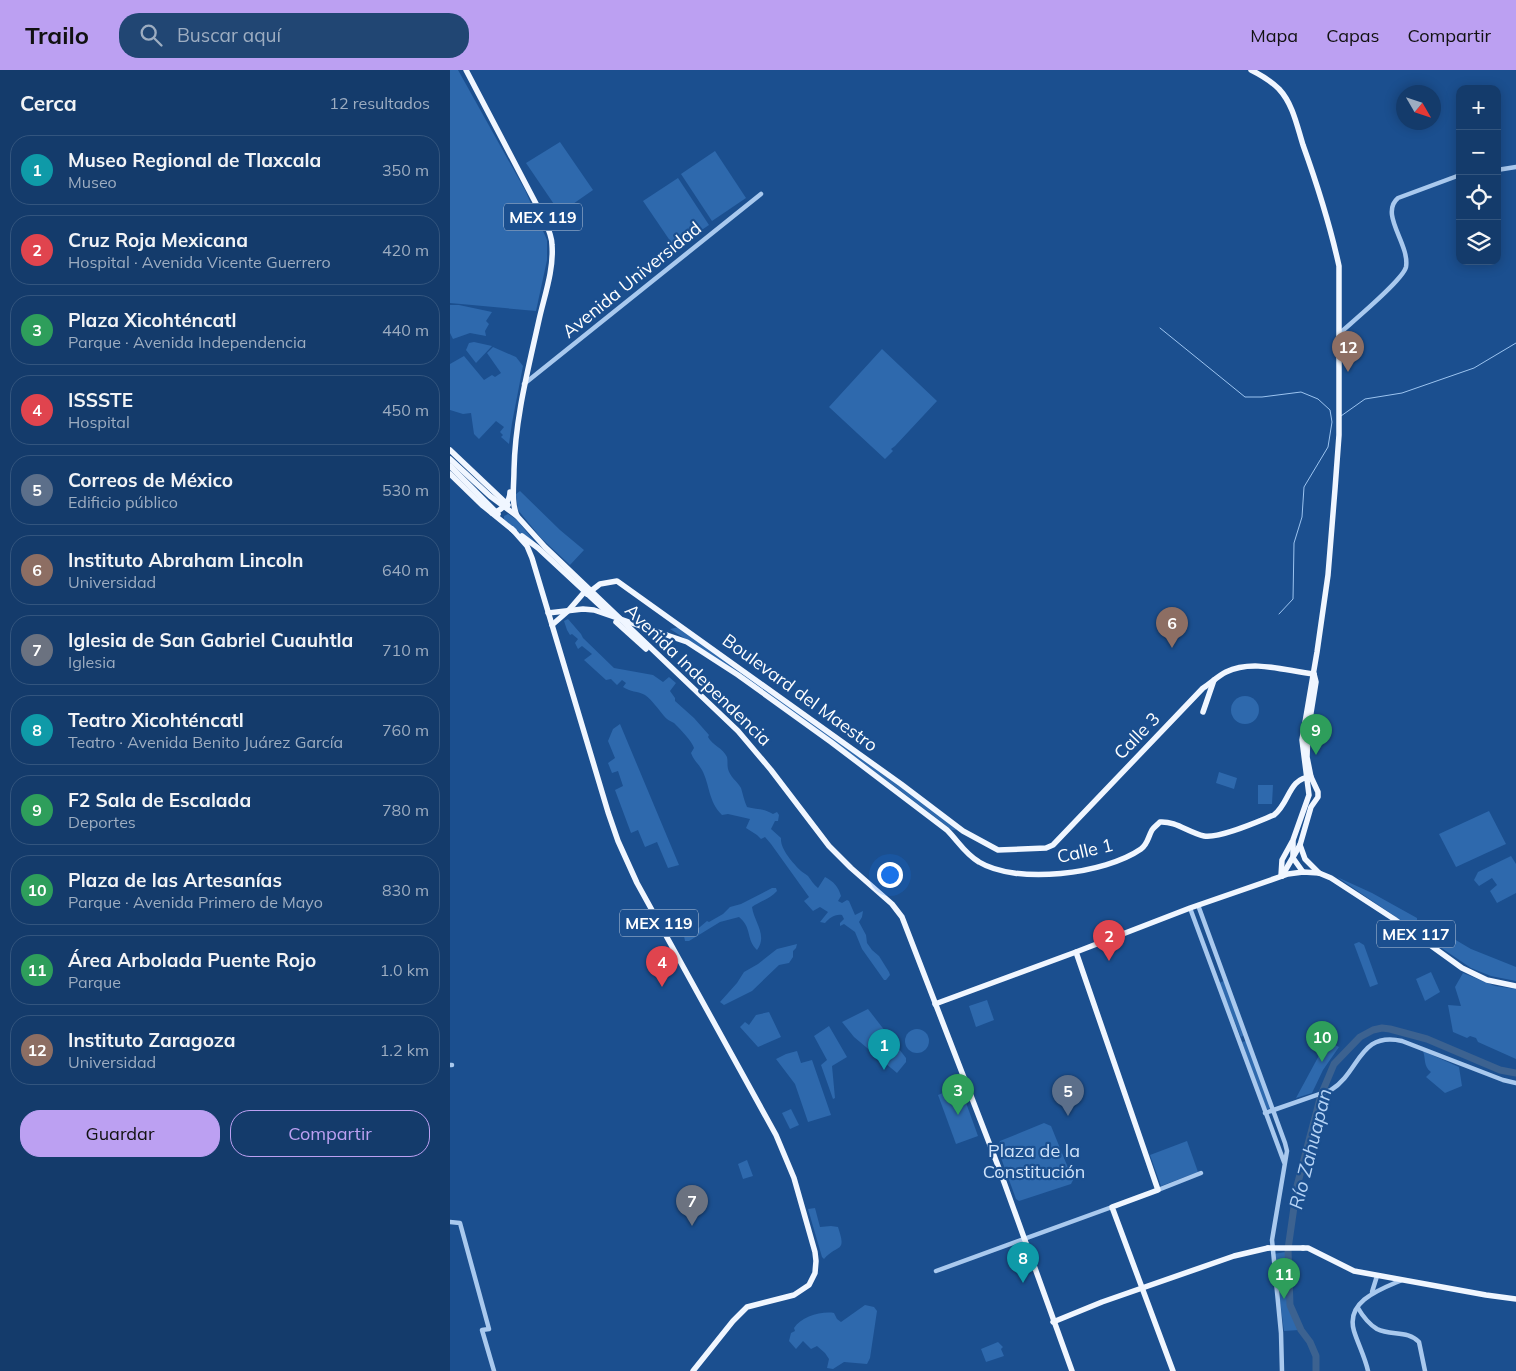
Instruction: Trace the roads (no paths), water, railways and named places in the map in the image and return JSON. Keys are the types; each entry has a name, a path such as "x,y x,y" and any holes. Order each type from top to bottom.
{"main road":[{"name":"MEX 119","path":"466,70 543,217 552,241 550,274 512,441 510,497 505,505"},
{"path":"1250,70 1263,76 1280,90 1289,104 1310,163 1339,266 1339,435 1336,480 1328,575 1314,674 1311,681 1302,740 1309,777 1309,790 1308,799 1293,840 1282,860 1281,876"},
{"name":"MEX 119","path":"514,513 515,442 524,383"},
{"path":"450,450 497,494 505,505 495,512"},
{"name":"MEX 119","path":"450,459 514,513"},
{"path":"450,466 495,512"},
{"path":"450,474 495,512"},
{"path":"497,494 504,493 510,488"},
{"name":"Avenida Independencia","path":"495,512 512,529 538,548 617,617 738,731 830,846 855,872 898,911 905,922 1024,1238"},
{"path":"502,520 503,514 514,513"},
{"name":"Avenida Independencia","path":"514,513 609,614 739,737 827,848 850,872 898,911"},
{"name":"MEX 119","path":"512,529 527,546 618,841 641,890 776,1135 794,1178 815,1252 815,1273 809,1285 794,1294 747,1306 693,1371"},
{"name":"Boulevard del Maestro","path":"588,591 600,584 617,581 893,778 963,831 993,848"},
{"path":"552,625 588,591"},
{"path":"548,613 587,609 609,614 687,642 771,698 888,784 893,778"},
{"path":"633,632 636,627 642,625"},
{"path":"687,642 692,634"},
{"name":"Calle 3","path":"993,848 998,850 1026,850 1046,848 1053,845 1203,688 1226,672 1256,667 1284,668 1314,674"},
{"path":"1203,712 1214,680"},
{"path":"1281,876 1300,845 1311,807 1318,797 1318,792 1309,777"},
{"name":"Calle 1","path":"888,784 956,838 960,846 978,862 999,871 1049,875 1089,870 1116,862 1146,845 1151,831 1160,822 1170,822 1193,833 1209,837 1220,835 1274,815 1281,808 1297,782 1309,777"},
{"path":"1308,799 1315,801"},
{"path":"1293,840 1293,858 1303,872"},
{"path":"1300,845 1305,859 1319,873"},
{"name":"MEX 117","path":"1076,952 1198,905 1281,876 1303,872 1319,873 1337,881 1378,908 1462,968 1487,980 1516,986"},
{"path":"935,1004 1076,952 1158,1190 1112,1207 1173,1371"},
{"name":"MEX 119","path":"1024,1238 1072,1371"},
{"path":"1053,1322 1234,1256 1266,1250 1303,1249 1314,1252 1354,1271 1486,1295 1516,1298"}],"street":[{"path":"1256,70 1263,76"},
{"path":"1501,169 1516,167"},
{"path":"1340,333 1404,271 1406,255 1391,215 1394,201 1456,176"},
{"name":"Avenida Universidad","path":"524,383 761,194"},
{"path":"1198,905 1285,1143 1286,1152 1272,1240 1282,1333 1282,1371"},
{"path":"1190,908 1284,1162"},
{"path":"1203,943 1210,940"},
{"path":"1265,1113 1336,1087 1363,1053 1376,1043 1390,1038 1503,1080 1516,1083"},
{"path":"1158,1190 1201,1173"},
{"path":"936,1270 1112,1207"},
{"path":"450,1222 460,1223 489,1329 482,1330 494,1371"},
{"path":"1372,1292 1377,1276"},
{"path":"1368,1371 1352,1324 1352,1318 1363,1300 1372,1292 1402,1280"},
{"path":"1358,1308 1375,1328 1410,1335 1417,1340 1425,1371"}],"waterway":[{"path":"1160,328 1245,397 1262,397 1301,392 1318,399 1330,410 1332,422 1328,447 1304,487 1302,517 1294,543 1293,599 1279,614"},
{"path":"1341,416 1365,399 1402,393 1474,368 1516,343"},
{"name":"Río Zahuapan","path":"1316,1371 1316,1356 1310,1342 1301,1330 1290,1305 1288,1249 1297,1186 1321,1095 1334,1064 1360,1037 1373,1030 1382,1028 1427,1039 1500,1070 1516,1073"}],"place":[{"name":"Instituto Zaragoza","path":"1348,372"},
{"name":"Instituto Abraham Lincoln","path":"1172,648"},
{"name":"F2 Sala de Escalada","path":"1316,755"},
{"name":"Cruz Roja Mexicana","path":"1109,961"},
{"name":"ISSSTE","path":"662,987"},
{"name":"Plaza de las Artesanías","path":"1322,1062"},
{"name":"Museo Regional de Tlaxcala","path":"884,1070"},
{"name":"Plaza Xicohténcatl","path":"958,1115"},
{"name":"Correos de México","path":"1068,1116"},
{"name":"Iglesia de San Gabriel Cuauhtla","path":"692,1226"},
{"name":"Teatro Xicohténcatl","path":"1023,1283"},
{"name":"Área Arbolada Puente Rojo","path":"1284,1299"}],"park label":[{"name":"Plaza de la Constitución","path":"1034,1161"}]}
